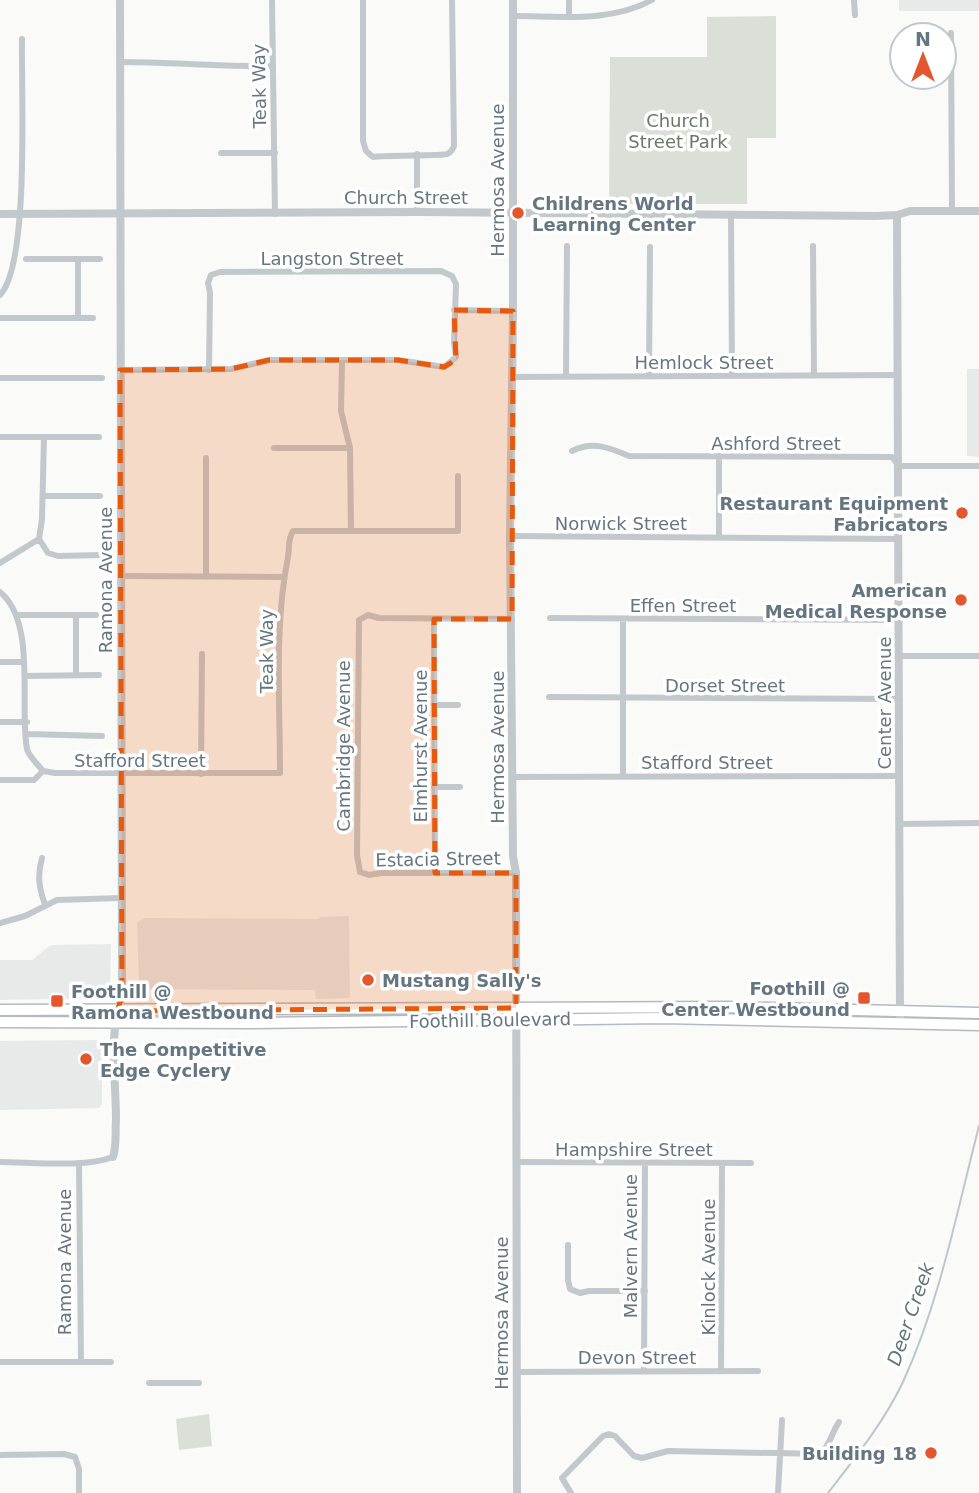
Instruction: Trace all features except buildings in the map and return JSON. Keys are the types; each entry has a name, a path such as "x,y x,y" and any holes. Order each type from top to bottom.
{"main road":[{"name":"Foothill Boulevard","path":"0,1010 737,1007 979,1013"},
{"name":"Foothill Boulevard","path":"0,1022 677,1018 979,1025"}],"street":[{"name":"Ramona Avenue","path":"113,1157 116,1111 114,1022 122,997 120,0"},
{"name":"Teak Way","path":"272,0 275,214"},
{"path":"363,0 363,141 366,152 373,157 417,154 445,156 451,152 454,146 452,0"},
{"name":"Hermosa Avenue","path":"513,0 510,536 513,856 516,873 517,1493"},
{"path":"569,0 569,16"},
{"path":"513,16 604,15 638,8 652,0"},
{"path":"854,0 855,15"},
{"path":"0,295 6,289 11,275 21,213 22,39"},
{"path":"121,62 272,66"},
{"path":"951,91 951,212"},
{"path":"221,153 275,153"},
{"path":"417,154 417,212"},
{"name":"Church Street","path":"0,214 417,212 897,215 910,211 979,211"},
{"path":"731,215 732,376"},
{"name":"Center Avenue","path":"897,215 900,1023"},
{"path":"566,376 567,246"},
{"path":"813,246 814,376"},
{"path":"649,376 650,247"},
{"path":"26,260 100,260"},
{"path":"78,260 78,318"},
{"name":"Langston Street","path":"209,370 208,283 211,275 220,272 441,271 452,276 456,284 454,310"},
{"path":"121,370 231,369 269,360 398,360 444,367 456,357 454,310 513,311"},
{"path":"0,318 93,318"},
{"path":"342,361 341,411 350,448 351,531 458,531 458,476"},
{"name":"Hemlock Street","path":"511,377 897,375"},
{"path":"0,378 103,378"},
{"path":"0,437 99,437"},
{"path":"0,563 39,539 42,531 44,437"},
{"name":"Ashford Street","path":"572,451 586,444 607,446 629,456 892,457 899,466 979,466"},
{"path":"274,448 350,448"},
{"path":"719,456 719,537"},
{"path":"206,458 206,577"},
{"path":"43,496 100,496"},
{"name":"Teak Way","path":"280,774 281,596 289,552 288,539 293,531 351,531"},
{"name":"Norwick Street","path":"510,536 899,539"},
{"path":"39,539 48,553 58,556 102,555"},
{"path":"121,576 284,577"},
{"path":"0,593 17,615 24,662 28,752 43,771"},
{"path":"0,603 10,603"},
{"path":"17,615 96,615"},
{"path":"76,615 76,675"},
{"name":"Cambridge Avenue","path":"360,872 357,855 359,620 368,615 379,618 434,619"},
{"name":"Effen Street","path":"550,618 900,620"},
{"path":"434,619 512,619"},
{"name":"Elmhurst Avenue","path":"434,619 435,873"},
{"path":"623,776 624,619"},
{"path":"201,774 202,654"},
{"path":"900,656 979,656"},
{"path":"0,662 24,662"},
{"path":"25,676 99,675"},
{"name":"Dorset Street","path":"549,697 900,699"},
{"path":"434,705 458,705"},
{"path":"0,722 27,722"},
{"path":"27,734 103,736"},
{"name":"Stafford Street","path":"0,780 34,780 43,771 280,774"},
{"name":"Stafford Street","path":"513,777 900,776"},
{"path":"434,787 460,787"},
{"path":"901,824 979,823"},
{"path":"42,858 38,886 45,905"},
{"name":"Estacia Street","path":"360,872 369,875 516,873"},
{"path":"0,923 25,916 45,905 69,899 121,898"},
{"path":"0,1162 79,1163 105,1161 113,1157"},
{"name":"Hampshire Street","path":"517,1162 751,1163"},
{"name":"Ramona Avenue","path":"79,1163 81,1362"},
{"name":"Malvern Avenue","path":"644,1371 645,1163"},
{"name":"Kinlock Avenue","path":"721,1371 722,1163"},
{"path":"568,1245 570,1289 580,1293 645,1291"},
{"path":"0,1362 111,1362"},
{"name":"Devon Street","path":"516,1372 758,1371"},
{"path":"149,1383 200,1383"},
{"path":"778,1493 782,1420"},
{"path":"571,1493 562,1478 603,1436 609,1434 615,1436 634,1456 642,1458 668,1451 821,1454 831,1443 832,1432 839,1422"},
{"path":"0,1455 64,1454 75,1457 79,1469 79,1493"}],"highlighted area":[{"path":"454,310 513,311 512,619 434,619 434,787 435,873 516,873 516,1008 117,1011 122,997 120,370 231,369 269,360 398,360 444,367 456,360"}],"shaded area":[{"path":"899,0 979,0 979,11 899,11"},
{"path":"967,369 979,369 979,457 967,456"},
{"path":"349,916 350,998 316,999 315,990 147,989 139,985 137,923 144,918 319,919"},
{"path":"111,944 110,991 105,998 0,1000 0,960 32,960 51,945"},
{"path":"102,1040 102,1104 99,1108 0,1110 0,1041"}],"green space":[{"name":"Church Street Park","path":"776,16 776,138 747,138 747,204 609,204 610,57 707,57 707,17"},
{"path":"209,1414 212,1446 179,1450 176,1419"}],"waterway":[{"name":"Deer Creek","path":"828,1493 887,1411 916,1351 947,1256 979,1126"}],"place":[{"name":"Childrens World Learning Center","path":"518,213"},
{"name":"Restaurant Equipment Fabricators","path":"962,513"},
{"name":"American Medical Response","path":"961,600"},
{"name":"Mustang Sally's","path":"368,980"},
{"name":"Foothill @ Center Westbound","path":"864,998"},
{"name":"Foothill @ Ramona Westbound","path":"57,1001"},
{"name":"The Competitive Edge Cyclery","path":"86,1059"},
{"name":"Building 18","path":"931,1453"}]}
